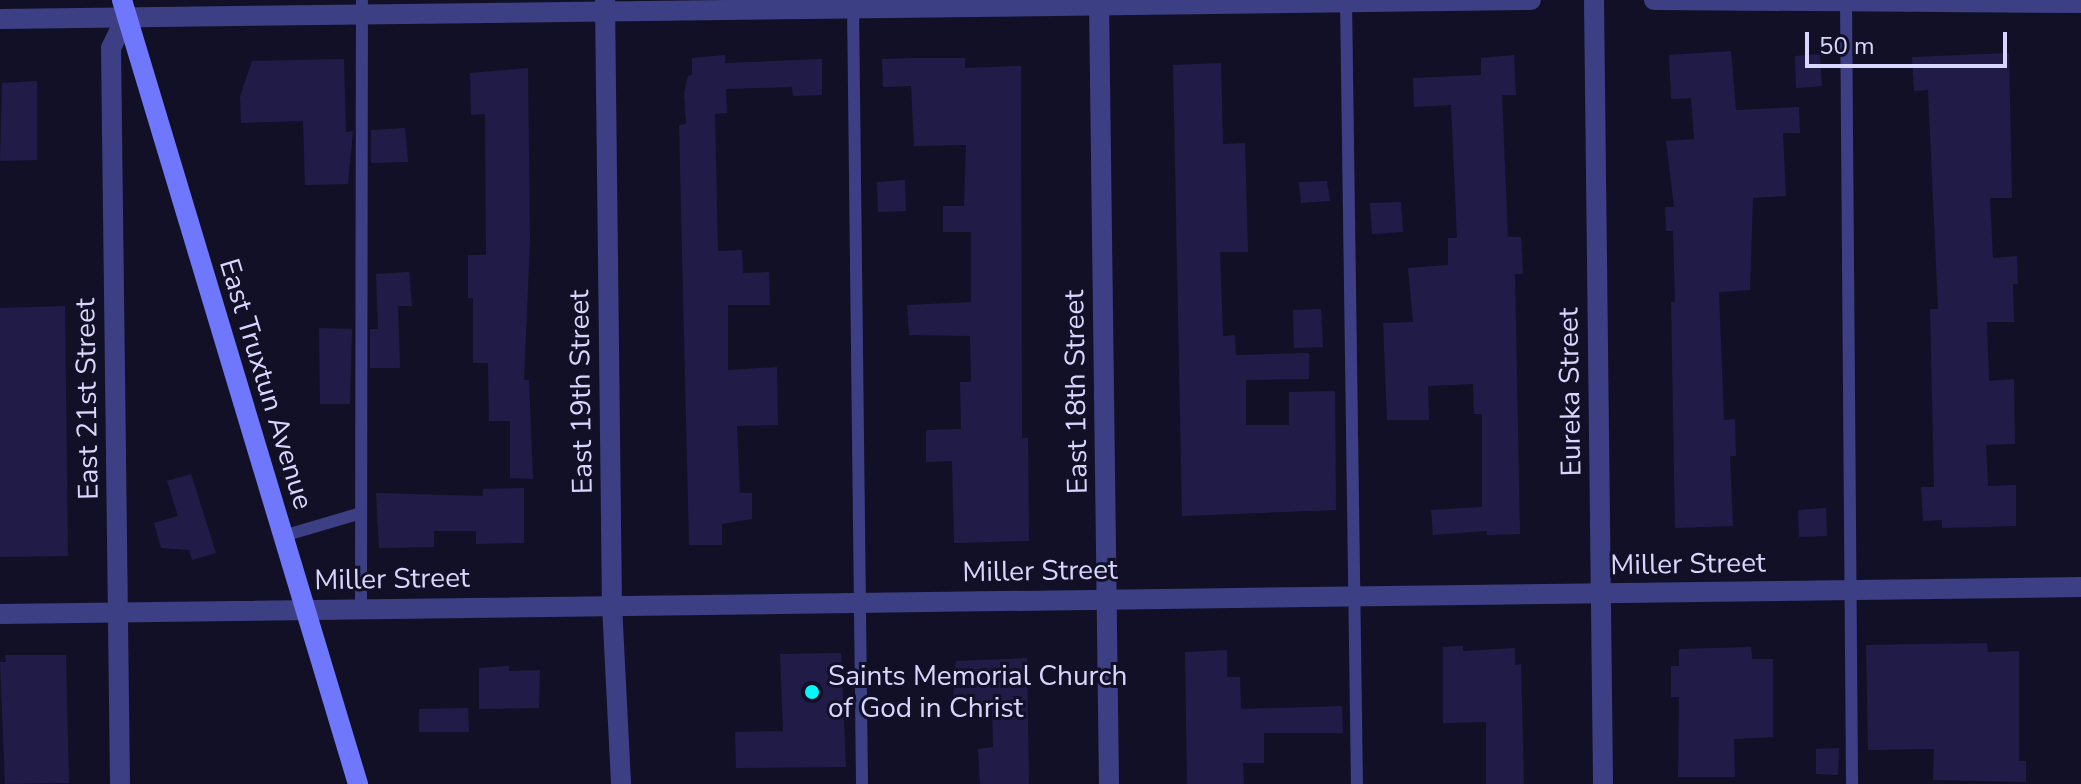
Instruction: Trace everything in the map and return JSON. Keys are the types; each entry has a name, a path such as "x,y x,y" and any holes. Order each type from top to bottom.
{"main road":[{"name":"East Truxtun Avenue","path":"124,8 358,784"}],"street":[{"path":"0,19 124,8 1531,0"},
{"name":"Eureka Street","path":"1594,0 1603,784"},
{"path":"1654,0 2081,3"},
{"name":"East 18th Street","path":"1099,3 1109,784"},
{"name":"East 19th Street","path":"605,6 612,605 621,784"},
{"name":"East 21st Street","path":"120,784 111,48 124,8"},
{"name":"Miller Street","path":"0,614 118,610 2081,587"}],"lane":[{"path":"1346,1 1357,784"},
{"path":"1846,1 1852,784"},
{"path":"853,4 862,784"},
{"path":"361,608 362,7"},
{"path":"283,536 361,513"}],"building":[{"path":"1731,51 1736,110 1799,107 1800,133 1783,133 1786,196 1753,198 1750,290 1719,292 1724,420 1735,419 1736,456 1730,456 1733,526 1675,528 1671,302 1675,302 1673,231 1666,231 1665,207 1674,207 1666,141 1694,139 1691,98 1671,99 1669,55"},
{"path":"2009,53 2012,198 1990,198 1993,258 2017,256 2018,284 2013,284 2014,322 1987,322 1989,381 2014,379 2015,444 1986,445 1988,486 2016,485 2016,526 1942,528 1942,520 1923,521 1921,487 1934,487 1930,309 1938,309 1928,90 1914,91 1912,57"},
{"path":"1820,54 1822,86 1796,88 1795,56"},
{"path":"725,55 725,63 822,59 822,95 793,96 792,87 726,89 727,113 715,114 718,251 742,250 743,273 769,272 770,305 728,305 728,370 777,367 778,425 737,426 740,493 752,493 752,519 722,524 722,545 689,545 679,125 686,124 684,93 688,76 692,75 692,58"},
{"path":"1514,55 1516,95 1502,95 1508,237 1521,237 1523,274 1515,274 1520,534 1487,535 1487,531 1433,535 1431,510 1482,507 1482,414 1474,414 1473,384 1428,386 1429,420 1387,420 1383,323 1413,322 1408,268 1448,265 1448,238 1457,238 1451,105 1414,107 1413,78 1481,75 1481,58"},
{"path":"965,58 965,68 1021,66 1022,438 1028,438 1029,541 954,543 952,461 926,462 926,430 961,429 960,382 971,382 970,336 909,335 907,305 971,302 971,232 943,232 943,206 964,206 966,145 914,146 911,86 883,87 882,59"},
{"path":"344,59 346,132 353,131 348,184 305,185 303,121 241,123 240,96 252,61"},
{"path":"1221,63 1223,144 1245,143 1248,252 1220,252 1223,336 1235,335 1236,355 1309,353 1309,379 1246,380 1246,425 1289,425 1289,392 1335,391 1336,510 1182,516 1173,65"},
{"path":"528,68 530,240 524,380 529,380 533,479 510,478 510,421 489,421 488,363 473,363 473,298 468,298 468,255 486,255 485,114 471,115 470,73"},
{"path":"37,81 37,160 0,161 2,83"},
{"path":"405,128 408,162 371,163 371,130"},
{"path":"905,180 906,211 878,212 877,182"},
{"path":"1327,181 1330,201 1301,203 1299,182"},
{"path":"1401,202 1403,232 1372,234 1370,203"},
{"path":"409,272 412,306 398,306 400,368 370,368 370,329 378,329 376,274"},
{"path":"65,306 68,556 0,557 0,308"},
{"path":"1321,309 1323,347 1294,348 1293,310"},
{"path":"319,328 352,329 350,404 320,404"},
{"path":"191,474 216,553 192,560 189,550 161,548 154,523 178,516 167,481"},
{"path":"524,488 524,543 476,544 476,531 434,531 434,547 379,548 376,493 483,496 483,489"},
{"path":"1826,508 1827,536 1799,537 1798,510"},
{"path":"1987,643 1988,652 2019,651 2019,761 2026,761 2026,782 1933,780 1934,749 1868,750 1866,645"},
{"path":"1463,646 1463,651 1515,648 1515,665 1521,664 1524,784 1486,784 1486,722 1443,723 1443,647"},
{"path":"1751,647 1752,659 1773,659 1773,737 1734,739 1735,777 1678,777 1679,697 1671,697 1671,666 1679,666 1679,649"},
{"path":"1227,650 1227,677 1240,677 1241,709 1342,706 1343,733 1264,733 1264,763 1243,763 1244,784 1187,784 1185,652"},
{"name":"Saints Memorial Church of God in Christ","path":"841,653 846,767 736,768 735,732 783,731 780,654"},
{"path":"5,655 66,655 69,783 5,784 0,662 6,662"},
{"path":"1027,658 1029,784 980,784 978,749 993,747 992,702 953,702 956,661"},
{"path":"509,666 509,671 540,670 539,708 479,709 479,668"},
{"path":"468,708 469,732 419,732 419,709"},
{"path":"1839,748 1838,775 1816,774 1816,749"}],"place":[{"name":"Saints Memorial Church of God in Christ","path":"812,692"}]}
